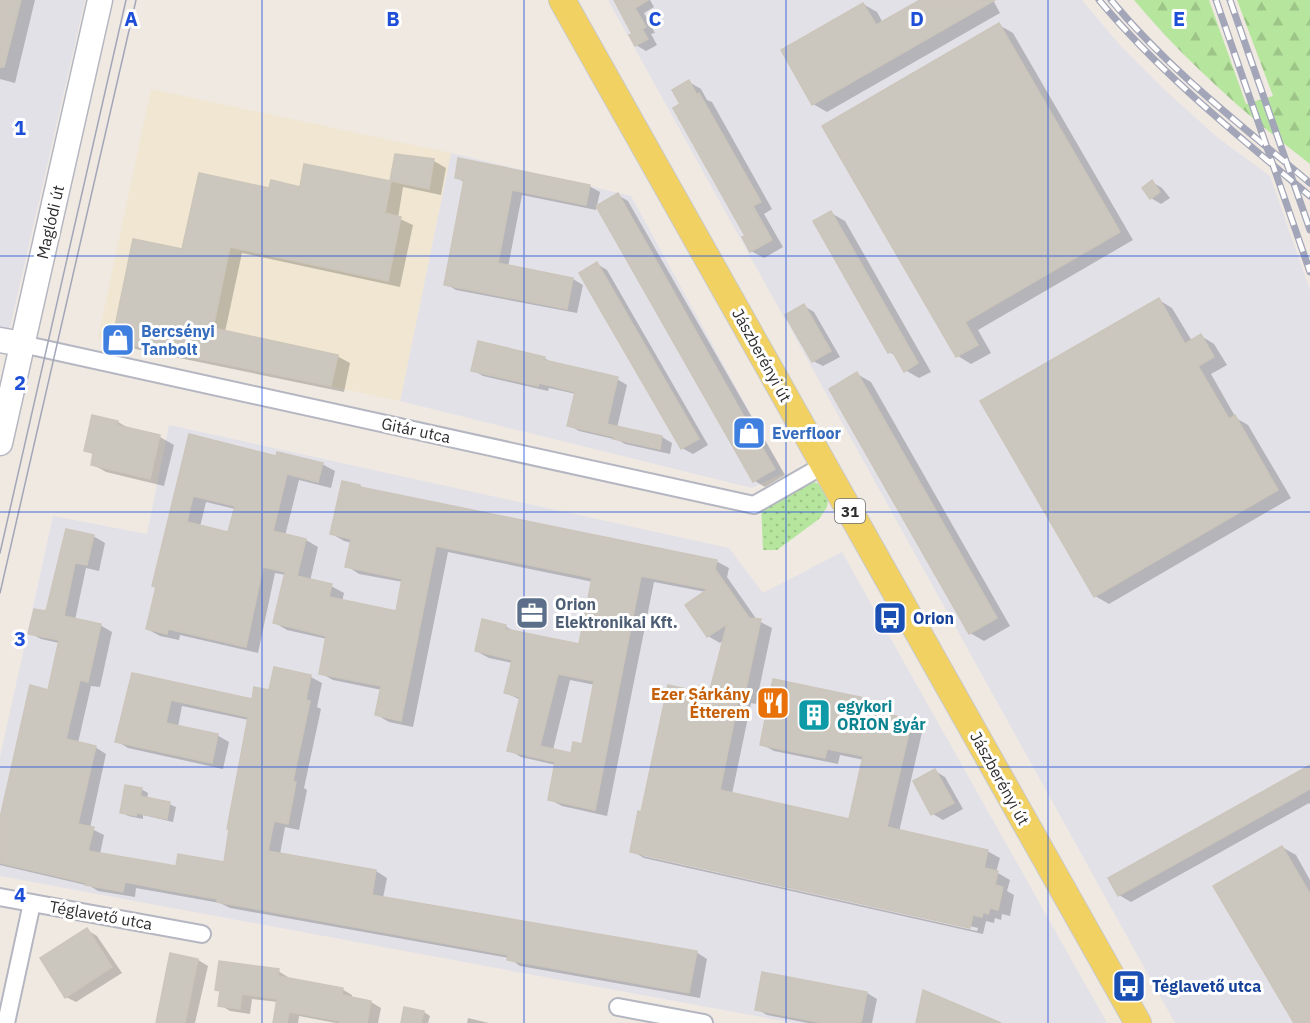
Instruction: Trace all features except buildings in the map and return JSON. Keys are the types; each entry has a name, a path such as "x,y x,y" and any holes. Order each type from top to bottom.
{"main road":[{"name":"Jászberényi út","path":"562,0 1138,1023"}],"street":[{"name":"Maglódi út","path":"0,443 11,342 100,0"},
{"name":"Gitár utca","path":"11,342 754,505 824,465"},
{"name":"Téglavető utca","path":"0,897 202,934"},
{"path":"6,1023 32,903"},
{"path":"618,1007 704,1023"}],"shaded area":[{"path":"0,0 85,0 9,332 0,330"},
{"path":"608,0 1082,0 1119,44 1167,92 1217,137 1270,176 1310,290 1310,1023 1175,1023"},
{"path":"151,89 451,153 400,401 98,338"},
{"path":"451,153 631,196 783,473 752,488 400,401"},
{"path":"169,425 729,548 763,593 842,552 1107,1023 793,1023 0,876 0,757 53,516 147,534"}],"green space":[{"path":"1134,0 1209,0 1246,104 1273,96 1237,0 1310,0 1310,164 1218,87 1174,45"},
{"path":"805,481 817,483 829,495 827,507 819,519 777,550 763,550 761,504"}],"tram line":[{"path":"0,553 126,0"},
{"path":"0,593 136,0"}],"railway":[{"path":"1099,0 1173,78 1310,196"},
{"path":"1111,0 1133,26 1181,73 1310,183"},
{"path":"1216,0 1310,272"},
{"path":"1230,0 1310,230"}],"place":[{"name":"Bercsényi Tanbolt","path":"118,340"},
{"name":"Everfloor","path":"749,433"},
{"name":"Orion Elektronikai Kft.","path":"532,613"},
{"name":"Orion","path":"890,618"},
{"name":"Ezer Sárkány Étterem","path":"773,703"},
{"name":"egykori ORION gyár","path":"814,715"},
{"name":"Téglavető utca","path":"1129,986"}]}
